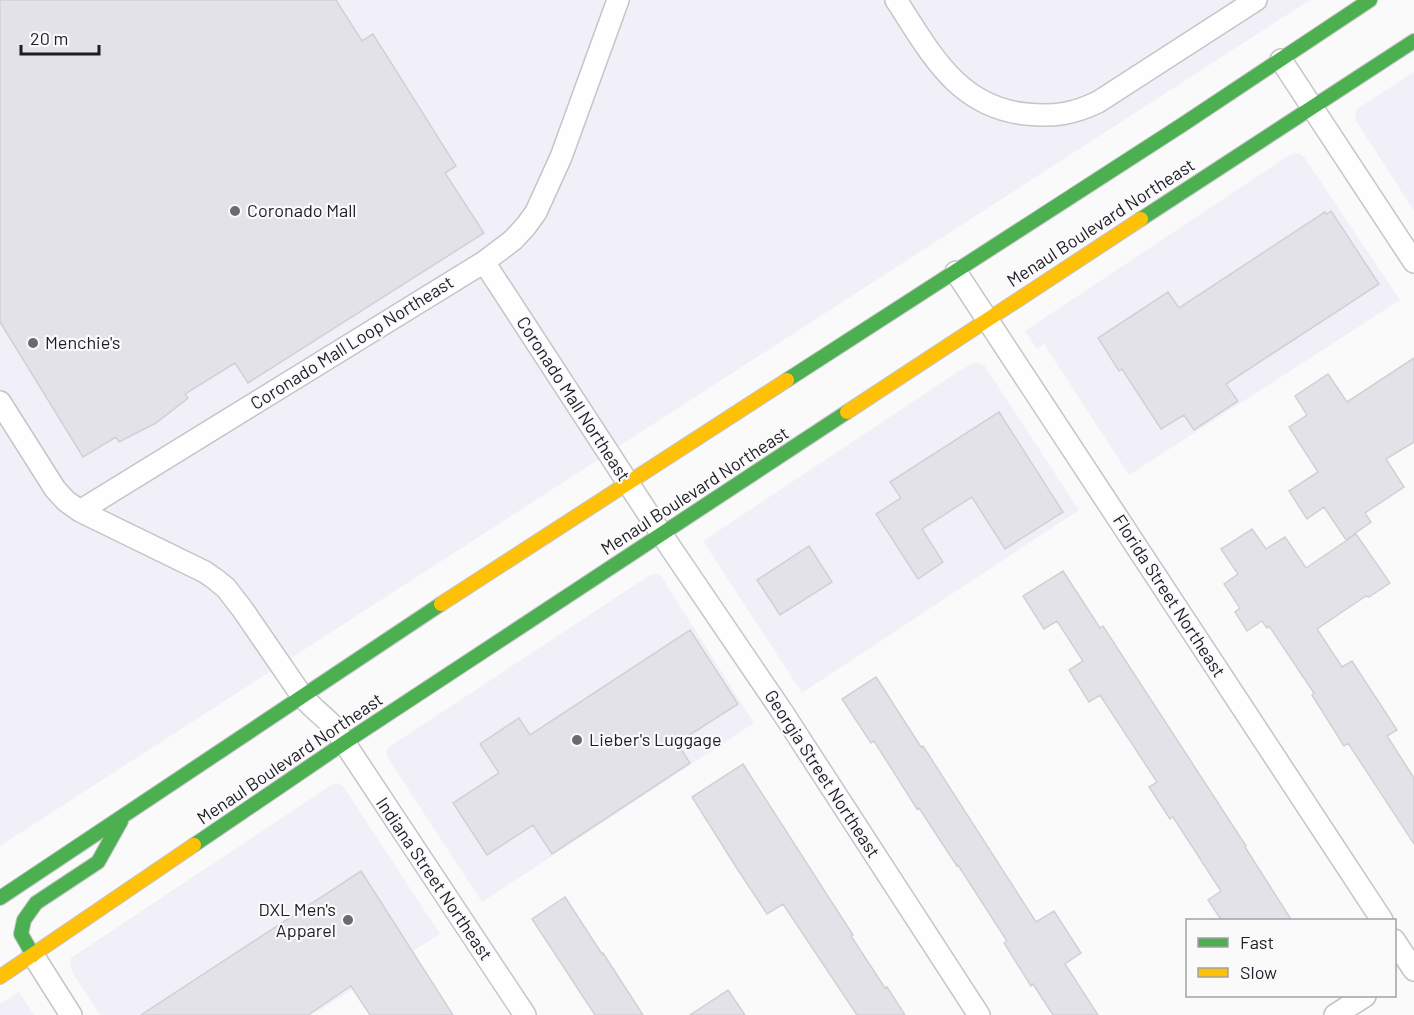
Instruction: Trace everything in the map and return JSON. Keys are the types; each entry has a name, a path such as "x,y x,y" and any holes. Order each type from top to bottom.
{"main road":[{"path":"0,898 302,696 956,272 1370,0"},
{"name":"Menaul Boulevard Northeast","path":"0,977 344,743 1414,41"},
{"path":"33,956 21,934 24,920 36,903 98,862 124,816"}],"street":[{"name":"Coronado Mall Loop Northeast","path":"80,511 484,262 513,240 540,205 550,183 618,0"},
{"path":"896,0 938,63 955,82 970,94 993,107 1013,113 1051,115 1081,110 1098,102 1256,0"},
{"path":"1281,60 1414,262"},
{"name":"Coronado Mall Northeast","path":"484,262 662,535"},
{"name":"Florida Street Northeast","path":"956,272 1381,919"},
{"path":"0,402 55,489 66,501 80,511 205,572 220,584 243,610 302,696 313,708 325,716 344,743"},
{"name":"Georgia Street Northeast","path":"662,535 789,723 979,1015"},
{"name":"Indiana Street Northeast","path":"344,743 525,1015"},
{"path":"1396,942 1408,968"},
{"path":"33,956 71,1015"},
{"path":"1335,1015 1363,997"}],"shaded area":[{"path":"0,0 1310,0 0,846"},
{"path":"1414,72 1414,211 1355,119 1357,109"},
{"path":"1299,153 1304,157 1400,300 1129,475 1044,344 1037,349 1025,331 1291,154"},
{"path":"976,362 984,365 1079,510 802,693 703,541 962,369"},
{"path":"650,575 661,576 754,723 482,902 389,760 386,753 389,747"},
{"path":"338,783 343,786 440,934 312,1015 100,1015 72,972 71,958 331,785"},
{"path":"19,992 34,1015 0,1015 0,1004"}],"building":[{"name":"Coronado Mall","path":"0,0 336,0 362,41 373,34 456,166 445,173 484,233 248,383 235,363 185,394 188,398 156,423 119,442 116,437 83,457 0,322"},
{"path":"1331,211 1379,284 1226,384 1238,401 1194,430 1184,415 1161,429 1122,369 1119,371 1098,338 1168,292 1179,308 1325,212 1327,214"},
{"path":"1414,358 1414,442 1386,459 1404,487 1365,513 1371,522 1346,540 1324,507 1307,519 1289,491 1318,472 1289,427 1307,415 1295,396 1328,374 1347,402"},
{"path":"999,412 1063,512 1005,549 972,497 922,529 943,562 918,579 876,514 901,498 890,482"},
{"path":"1252,529 1266,549 1285,537 1306,568 1356,534 1390,583 1317,629 1342,667 1352,661 1397,730 1387,736 1414,778 1414,844 1348,743 1344,746 1312,695 1314,693 1269,626 1267,628 1262,621 1247,631 1235,612 1240,608 1224,584 1238,574 1221,549"},
{"path":"809,546 832,582 780,615 757,580"},
{"path":"1063,571 1100,628 1103,626 1291,919 1221,919 1208,900 1221,891 1173,817 1170,819 1149,787 1157,782 1100,695 1089,702 1069,670 1083,661 1057,621 1044,629 1023,596"},
{"path":"690,630 738,704 677,743 690,763 552,854 533,825 487,855 453,803 499,773 480,744 519,718 530,735"},
{"path":"876,677 1036,922 1054,911 1081,953 1065,964 1098,1015 1053,1015 1033,984 1031,986 1004,943 1007,941 958,865 919,808 917,809 874,741 871,743 842,699"},
{"path":"743,764 853,935 851,936 905,1015 857,1015 783,904 767,914 736,867 692,797"},
{"path":"361,871 453,1015 370,1015 351,986 308,1015 141,1015"},
{"path":"565,897 643,1015 595,1015 532,919"},
{"path":"728,990 745,1015 690,1015"}],"traffic: fast":[{"path":"787,380 1182,125 1370,0"},
{"path":"1141,219 1414,41"},
{"path":"194,845 344,743 847,412"},
{"path":"0,898 441,604"},
{"path":"33,955 21,934 24,920 36,903 98,862 121,821"}],"traffic: slow":[{"path":"847,412 1141,219"},
{"path":"441,604 787,380"},
{"path":"0,977 194,845"}],"place":[{"name":"Coronado Mall","path":"235,211"},
{"name":"Menchie's","path":"33,343"},
{"name":"Lieber's Luggage","path":"577,740"},
{"name":"DXL Men's Apparel","path":"348,920"}]}
